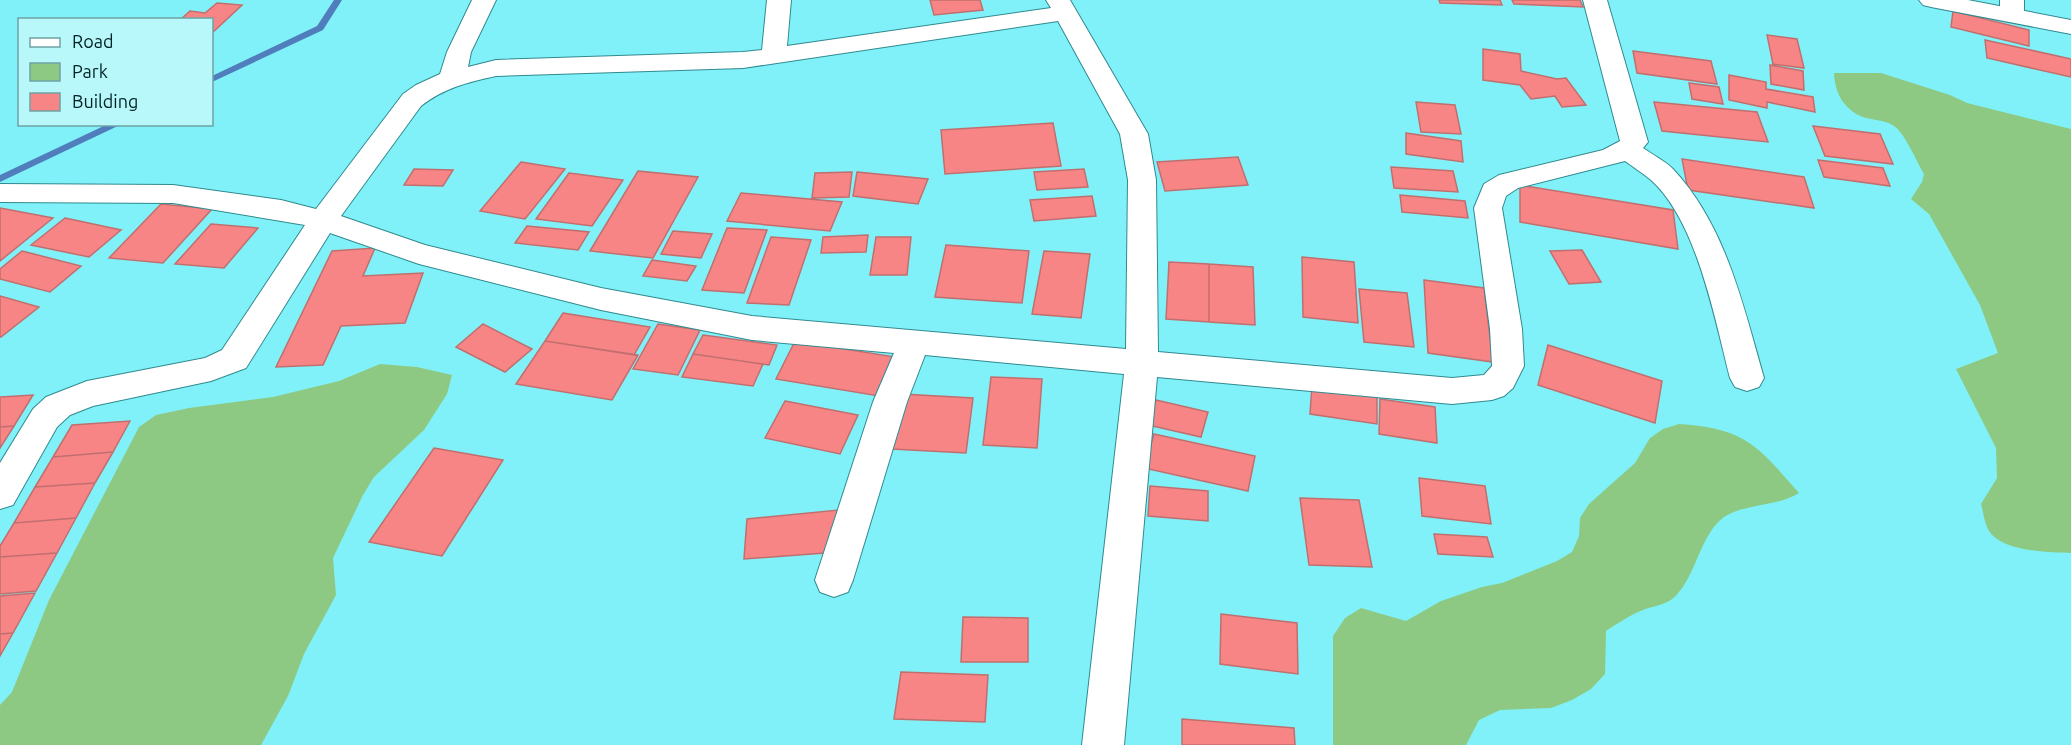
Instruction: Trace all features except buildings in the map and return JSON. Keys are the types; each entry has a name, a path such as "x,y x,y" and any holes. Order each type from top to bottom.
{"street":[{"path":"452,78 459,52 484,0"},
{"path":"774,55 779,0"},
{"path":"0,193 173,194 281,210 324,220 419,254 601,299 752,328 1142,361 1452,391 1492,387 1501,379 1508,366 1506,329 1488,207 1490,195 1497,187 1509,181 1611,157 1626,150 1634,142 1631,124 1595,0"},
{"path":"1931,0 2012,7 2071,27"},
{"path":"0,494 45,418 58,406 87,394 211,369 234,358 324,220 411,100 425,90 452,78 495,68 743,60 1062,7 1134,134 1142,180 1142,361 1103,745"},
{"path":"1626,150 1662,174 1691,211 1720,278 1747,378"},
{"path":"834,580 890,402 914,342"}],"green space":[{"path":"1834,73 1881,73 1950,95 1967,103 2071,129 2071,553 2037,551 2012,546 1993,535 1987,527 1981,504 1997,478 1996,448 1956,369 1998,353 1980,305 1929,214 1911,199 1922,182 1924,174 1906,141 1898,129 1890,124 1863,117 1850,110 1838,94"},
{"path":"380,364 417,367 452,375 447,394 424,430 374,477 363,495 333,558 336,595 304,654 288,696 261,745 0,745 0,705 12,692 49,600 139,427 156,415 189,408 273,397 339,381"},
{"path":"1679,424 1720,430 1748,442 1772,463 1799,493 1781,501 1742,509 1724,517 1716,524 1685,583 1675,596 1667,602 1633,614 1606,631 1605,674 1591,689 1572,700 1551,708 1500,710 1479,720 1466,745 1333,745 1333,636 1345,618 1361,608 1406,621 1441,601 1482,587 1502,583 1557,561 1572,552 1579,536 1580,518 1589,504 1635,463 1650,438 1663,429"}],"waterway":[{"path":"213,79 320,28 338,0"},
{"path":"0,179 113,126"}]}
